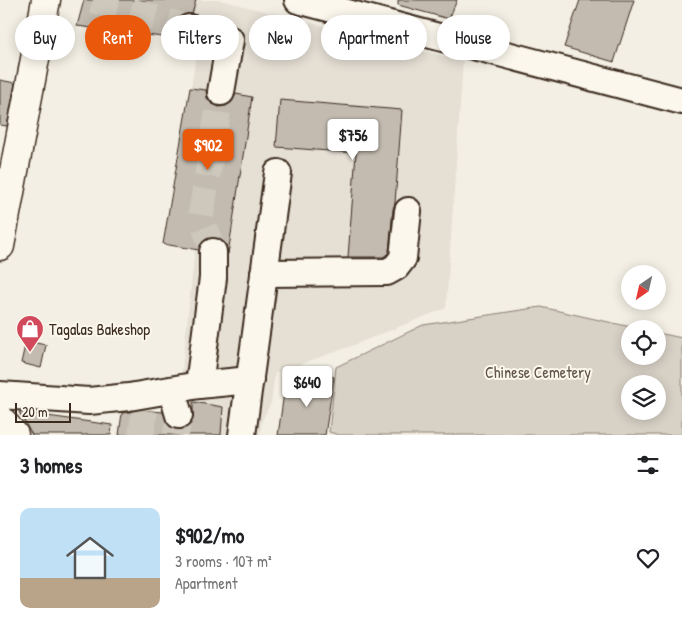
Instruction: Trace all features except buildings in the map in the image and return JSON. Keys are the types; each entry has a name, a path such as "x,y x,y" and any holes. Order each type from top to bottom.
{"main road":[{"path":"0,246 46,0"},
{"path":"0,419 14,435"}],"street":[{"path":"298,0 682,101"},
{"path":"221,92 227,60"},
{"path":"242,435 278,173"},
{"path":"264,273 387,272 396,267 403,258 408,211"},
{"path":"199,385 213,278 213,252"},
{"path":"0,395 137,404 176,403 199,385 250,380"}],"shaded area":[{"path":"84,0 220,0 280,15 249,15 249,60 311,60 311,23 321,25 321,60 427,60 427,52 437,54 437,60 463,61 446,308 346,348 275,373 271,403 262,420 260,435 189,435 193,402 181,380 195,249 163,244 196,60 239,60 239,15 161,15 161,36 151,35 151,15 85,15 85,27 77,26"}],"green space":[{"name":"Chinese Cemetery","path":"541,307 621,325 621,365 666,365 666,335 682,338 682,435 339,435 329,432 336,367 423,325"}],"tunnel":[{"path":"93,0 161,20"},
{"path":"213,252 201,215 221,92"},
{"path":"141,435 145,410"},
{"path":"176,435 179,415"}],"place":[{"name":"Tagalas Bakeshop","path":"30,353"}]}
